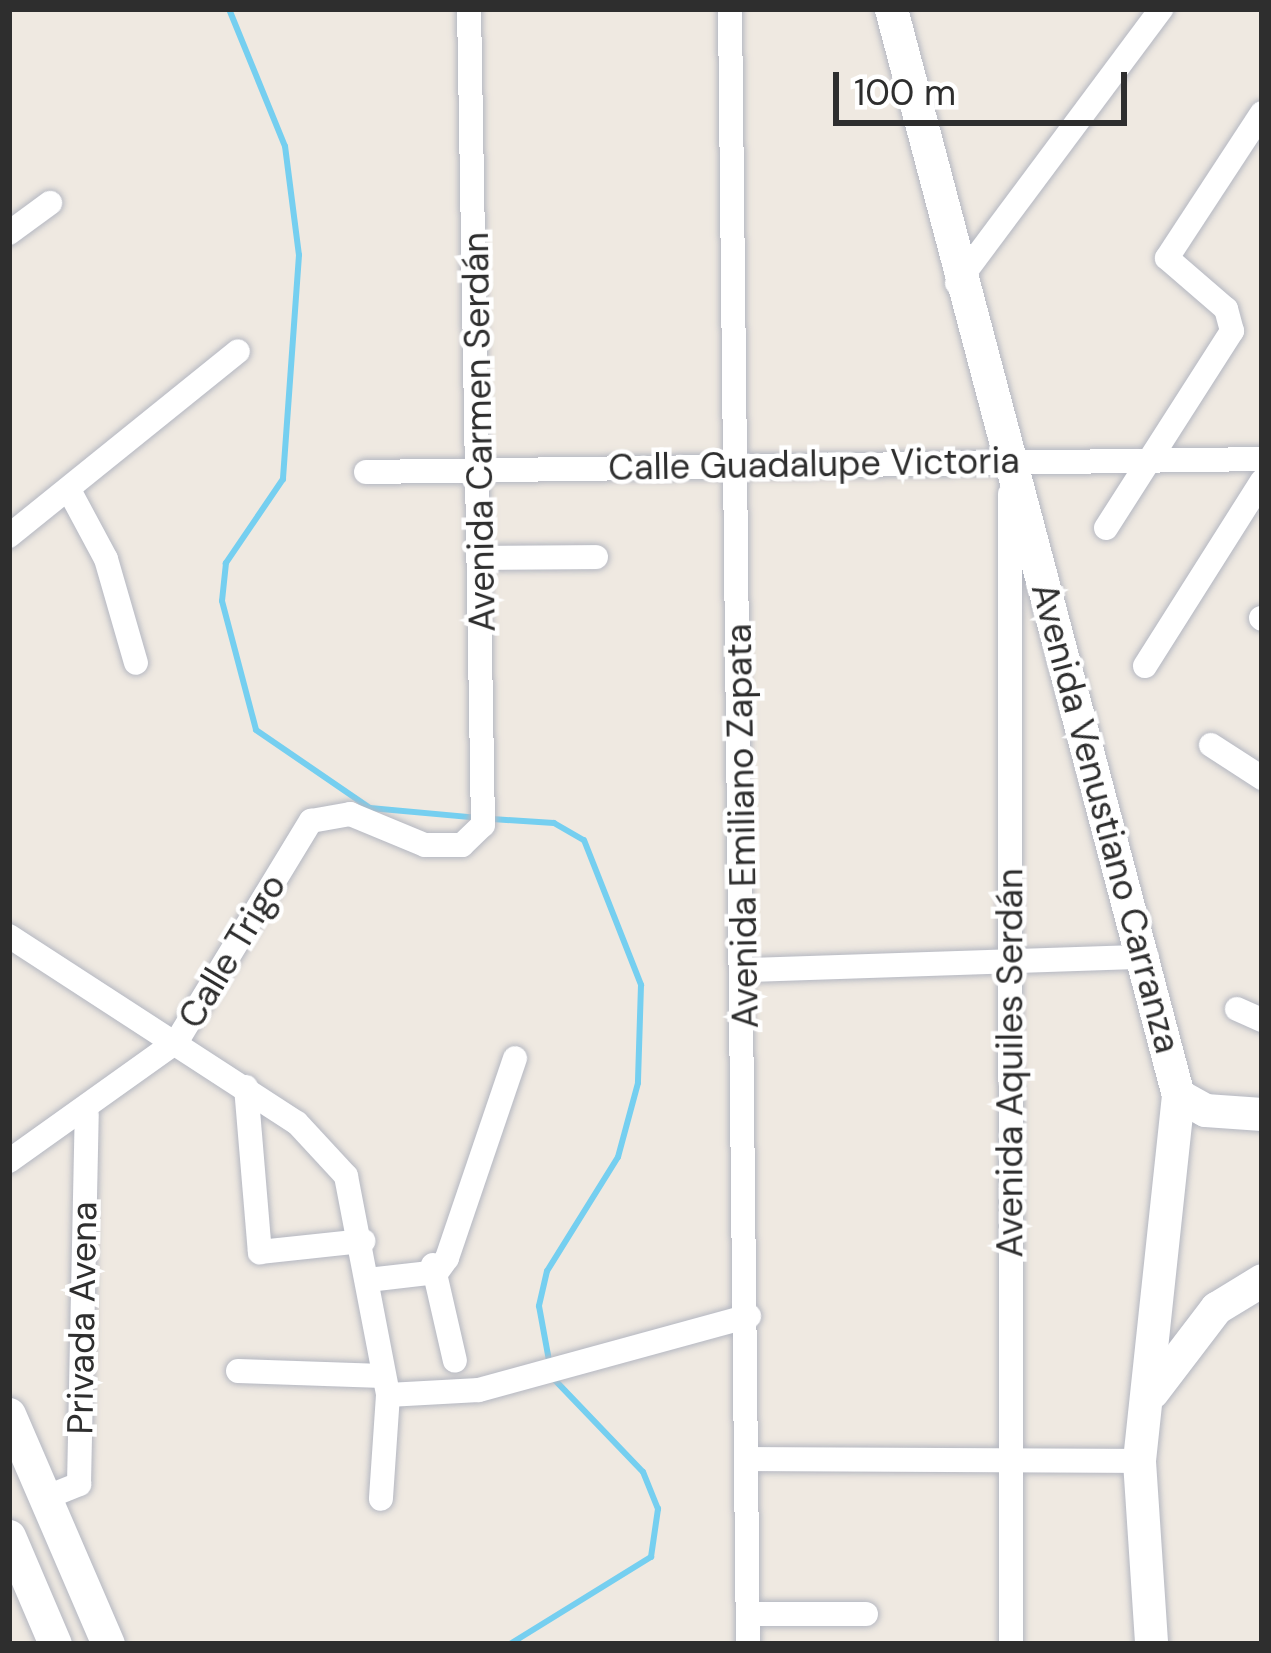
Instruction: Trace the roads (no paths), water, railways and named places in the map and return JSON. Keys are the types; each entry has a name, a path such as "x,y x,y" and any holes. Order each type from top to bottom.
{"main road":[{"name":"Avenida Venustiano Carranza","path":"891,9 956,285 1147,957 1178,1096 1139,1461 1151,1644"},
{"path":"1178,1096 1262,1114"},
{"path":"1149,1396 1216,1308 1262,1280"},
{"path":"9,1414 108,1644"},
{"path":"9,1536 55,1644"}],"street":[{"name":"Avenida Carmen Serdán","path":"462,844 484,813 470,9"},
{"name":"Avenida Emiliano Zapata","path":"730,9 732,464 747,970 748,1644"},
{"path":"956,285 1161,9"},
{"path":"1106,528 1232,331 1226,309 1171,269 1170,246 1262,113"},
{"path":"9,233 50,203"},
{"path":"9,536 238,351"},
{"name":"Calle Guadalupe Victoria","path":"366,472 732,464 1006,472 1152,460 1262,459"},
{"name":"Avenida Aquiles Serdán","path":"1006,472 1011,1644"},
{"path":"1145,666 1262,481"},
{"path":"69,490 106,559 136,663"},
{"path":"482,558 596,557"},
{"path":"1211,745 1262,778"},
{"name":"Calle Trigo","path":"9,1161 86,1115 176,1041 311,821 350,814 425,844 462,844"},
{"path":"9,936 246,1087 333,1156 366,1262 385,1385 381,1499"},
{"path":"747,970 1147,957"},
{"path":"1238,1009 1262,1020"},
{"path":"455,1361 439,1265 515,1058"},
{"path":"246,1087 260,1252 439,1265"},
{"name":"Privada Avena","path":"45,1498 79,1484 86,1115"},
{"path":"238,1371 385,1385 525,1379 749,1316"},
{"path":"751,1459 1010,1455 1139,1461"},
{"path":"748,1614 866,1614"}],"waterway":[{"path":"229,9 285,146 299,255 283,479 226,563 222,601 256,730 370,808 479,818"},
{"path":"492,819 554,823 584,840 641,985 638,1083 618,1157 547,1271 539,1306 550,1366"},
{"path":"510,1644 651,1557 658,1509 643,1472 553,1378"}]}
